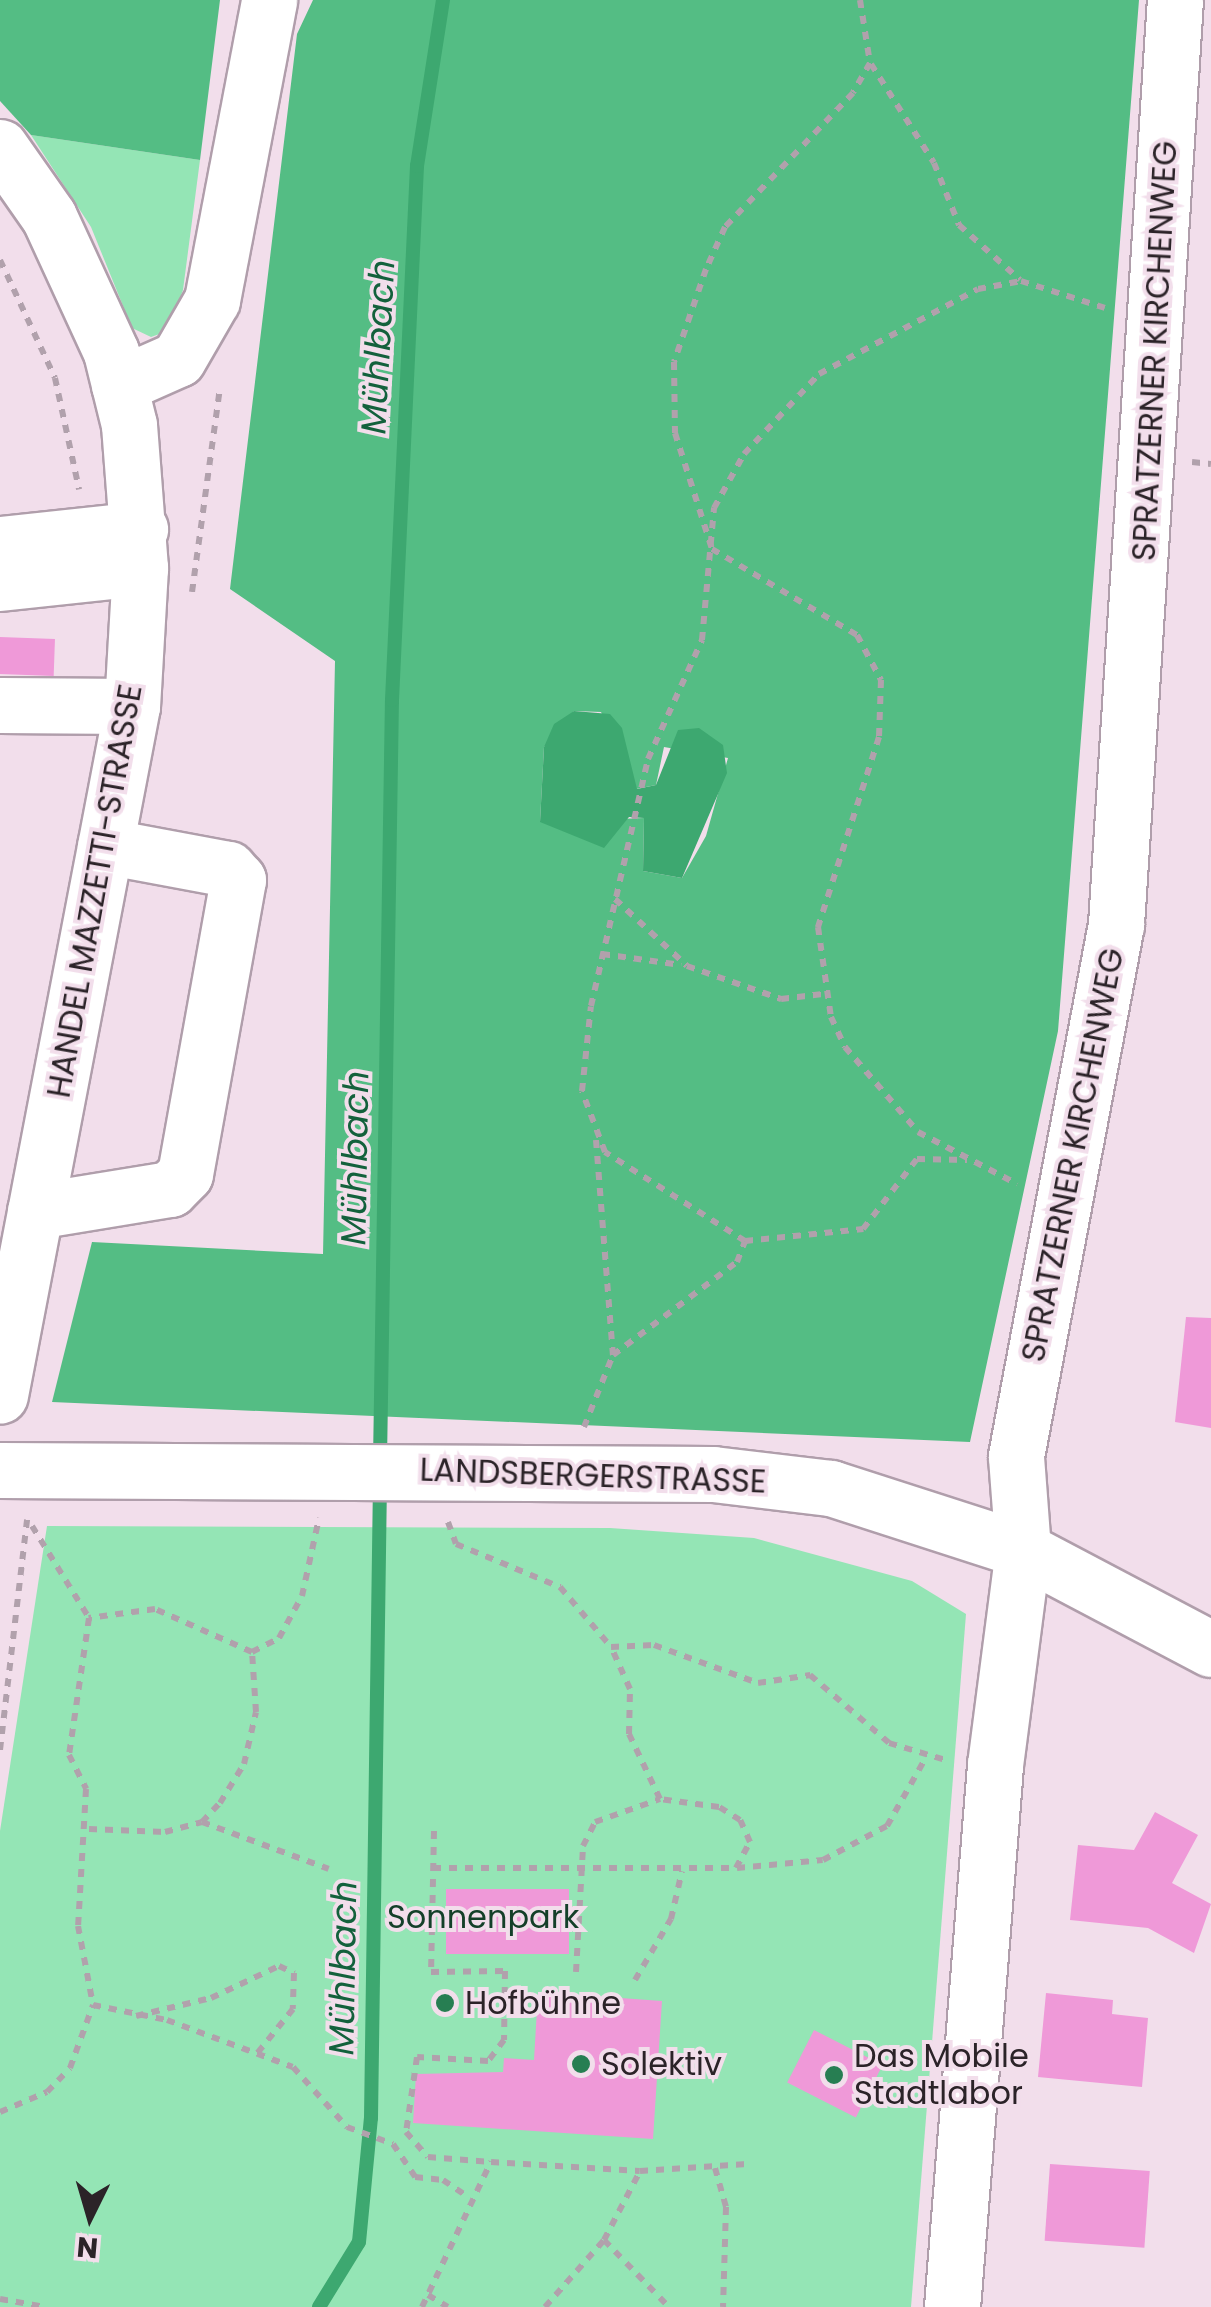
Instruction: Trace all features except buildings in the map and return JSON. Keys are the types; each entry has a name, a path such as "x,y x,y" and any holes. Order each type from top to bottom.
{"street":[{"path":"120,385 178,359 212,300 269,0"},
{"name":"SPRATZERNER KIRCHENWEG","path":"952,2307 995,1765 1022,1550 1016,1456 1116,924 1157,330 1175,0"},
{"name":"HANDEL MAZZETTI-STRASSE","path":"0,147 84,283 120,385 140,548 132,706 0,1395"},
{"path":"0,544 83,532 140,548"},
{"path":"0,583 140,548"},
{"path":"0,704 132,706"},
{"path":"35,1211 170,1189 185,1174 238,880 228,869 105,846"},
{"name":"LANDSBERGERSTRASSE","path":"10,1491 439,1492 570,1472 830,1488 1022,1550 1211,1649"}],"path":[{"path":"860,0 870,63 934,163 959,225 1021,281 1157,330"},
{"path":"870,63 853,94 725,227 678,340 672,381 680,464 712,549 857,635 881,680 879,737 818,927 823,994 845,1047 900,1114 973,1160 1064,1202"},
{"path":"0,260 55,378 83,532"},
{"path":"570,1472 613,1354 596,1139 582,1057 602,954 643,786 698,654 714,508 744,454 820,374 978,289 1021,281"},
{"path":"616,898 687,966"},
{"path":"602,954 687,966 780,1000 823,994"},
{"path":"596,1139 620,1165 737,1228 746,1241"},
{"path":"746,1241 863,1229 917,1159 973,1160"},
{"path":"613,1354 737,1262 746,1241"},
{"path":"0,2112 47,2092 70,2068 94,2004 78,1926 89,1829 86,1788 69,1755 89,1618 10,1491"},
{"path":"252,1652 279,1638 302,1596 322,1491"},
{"path":"439,1492 456,1544 560,1587 611,1647 630,1689 629,1734 660,1799"},
{"path":"0,1750 30,1524"},
{"path":"89,1618 155,1609 252,1652"},
{"path":"611,1647 654,1645 758,1682 810,1675 833,1686 889,1743 926,1759 995,1765"},
{"path":"202,1822 244,1764 256,1712 252,1652"},
{"path":"433,1868 578,1866 682,1871 823,1860 887,1826 926,1759"},
{"path":"576,1972 578,1866 596,1822 660,1799 719,1806 740,1820 750,1842 736,1868"},
{"path":"89,1829 165,1832 202,1822 329,1868"},
{"path":"434,1831 431,1972 505,1971 504,2040 488,2062 417,2058 406,2132 428,2157 640,2171 748,2164"},
{"path":"636,1980 671,1919 682,1871"},
{"path":"126,2019 211,1998 279,1966 294,1973 294,2010 254,2057"},
{"path":"94,2004 126,2019 167,2020 312,2081 347,2127 393,2144 415,2177 443,2180 468,2197"},
{"path":"422,2307 468,2197 491,2162"},
{"path":"715,2168 726,2207 723,2307"},
{"path":"545,2307 604,2240 640,2171"},
{"path":"604,2240 669,2307"},
{"path":"428,2295 448,2307"},
{"path":"0,2299 46,2307"}],"green space":[{"path":"31,135 200,160 183,290 168,331 151,337 132,328 91,227"},
{"name":"Sonnenpark","path":"47,1526 610,1528 754,1538 912,1581 966,1614 911,2307 0,2307 0,1831"}],"shaded area":[{"path":"0,0 220,0 200,160 31,135 0,101"},
{"path":"313,0 1139,0 1058,1031 970,1442 52,1402 92,1242 323,1254 335,661 230,589 297,34","holes":["574,711 601,712 636,789 656,785 664,747 728,758 706,836 682,878 643,871 644,818 540,822 544,747"]},
{"path":"574,711 610,714 622,728 637,789 656,785 678,730 699,728 723,745 727,773 682,878 643,871 644,818 629,817 604,848 540,822 544,747 554,724"}],"waterway":[{"name":"Mühlbach","path":"380,1461 392,700 417,166 443,0"},
{"name":"Mühlbach","path":"319,2307 359,2242 371,2118 380,1483"}],"place":[{"name":"Hofbühne","path":"445,2003"},
{"name":"Solektiv","path":"581,2064"},
{"name":"Das Mobile Stadtlabor","path":"834,2075"}]}
